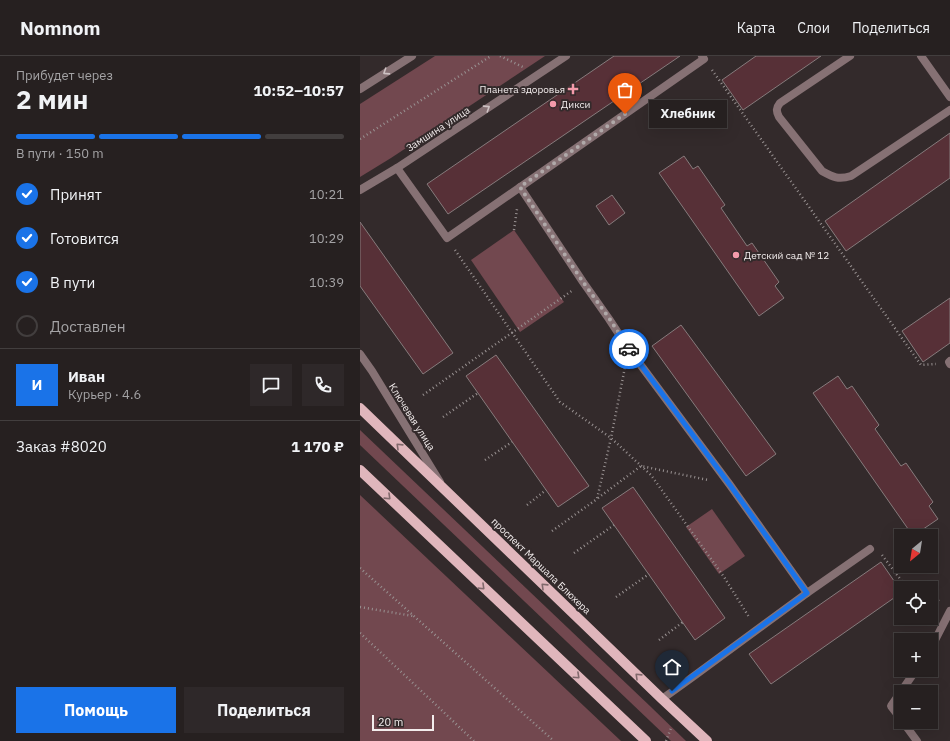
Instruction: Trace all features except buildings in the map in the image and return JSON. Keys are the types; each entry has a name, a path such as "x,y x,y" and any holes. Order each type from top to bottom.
{"main road":[{"name":"проспект Маршала Блюхера","path":"360,408 707,741"},
{"path":"360,470 646,741"}],"street":[{"path":"360,89 412,56"},
{"name":"Замшина улица","path":"360,190 397,168 566,56"},
{"path":"850,56 780,103 777,109 779,117 803,147 822,170 830,175 843,179 851,176 950,110"},
{"path":"921,56 950,97"},
{"path":"397,168 447,238 703,58"},
{"path":"520,187 628,348 730,485 807,593"},
{"name":"Ключевая улица","path":"360,354 445,490"},
{"path":"662,698 870,549"},
{"path":"938,634 950,611"},
{"path":"894,702 891,706 894,710"},
{"path":"908,729 917,741"}],"path":[{"path":"360,139 491,56"},
{"path":"500,56 538,75"},
{"path":"703,58 921,365 950,363"},
{"path":"447,238 560,402 611,438 651,475 724,578 757,630"},
{"path":"423,395 583,282"},
{"path":"597,498 611,438 628,348"},
{"path":"443,417 478,393"},
{"path":"485,460 512,442"},
{"path":"552,531 641,466 730,485"},
{"path":"527,504 546,490"},
{"path":"574,554 614,525"},
{"path":"870,549 882,555 902,581"},
{"path":"360,568 554,741"},
{"path":"616,597 648,574"},
{"path":"360,607 413,616"},
{"path":"659,640 683,622"},
{"path":"360,633 474,741"}],"shaded area":[{"path":"435,56 545,56 360,177 360,104"},
{"path":"514,230 564,302 520,332 471,260"},
{"path":"360,430 686,741 671,741 360,445"},
{"path":"360,495 621,741 360,741"},
{"path":"712,509 745,556 719,574 686,527"}],"way so far":[{"path":"625,114 520,187 629,349"}],"place":[{"name":"Планета здоровья","path":"573,89"},
{"name":"Дикси","path":"553,104"},
{"name":"Хлебник","path":"625,114"},
{"name":"Детский сад № 12","path":"736,255"}],"route":[{"path":"629,349 730,485 807,593 672,691"}]}
